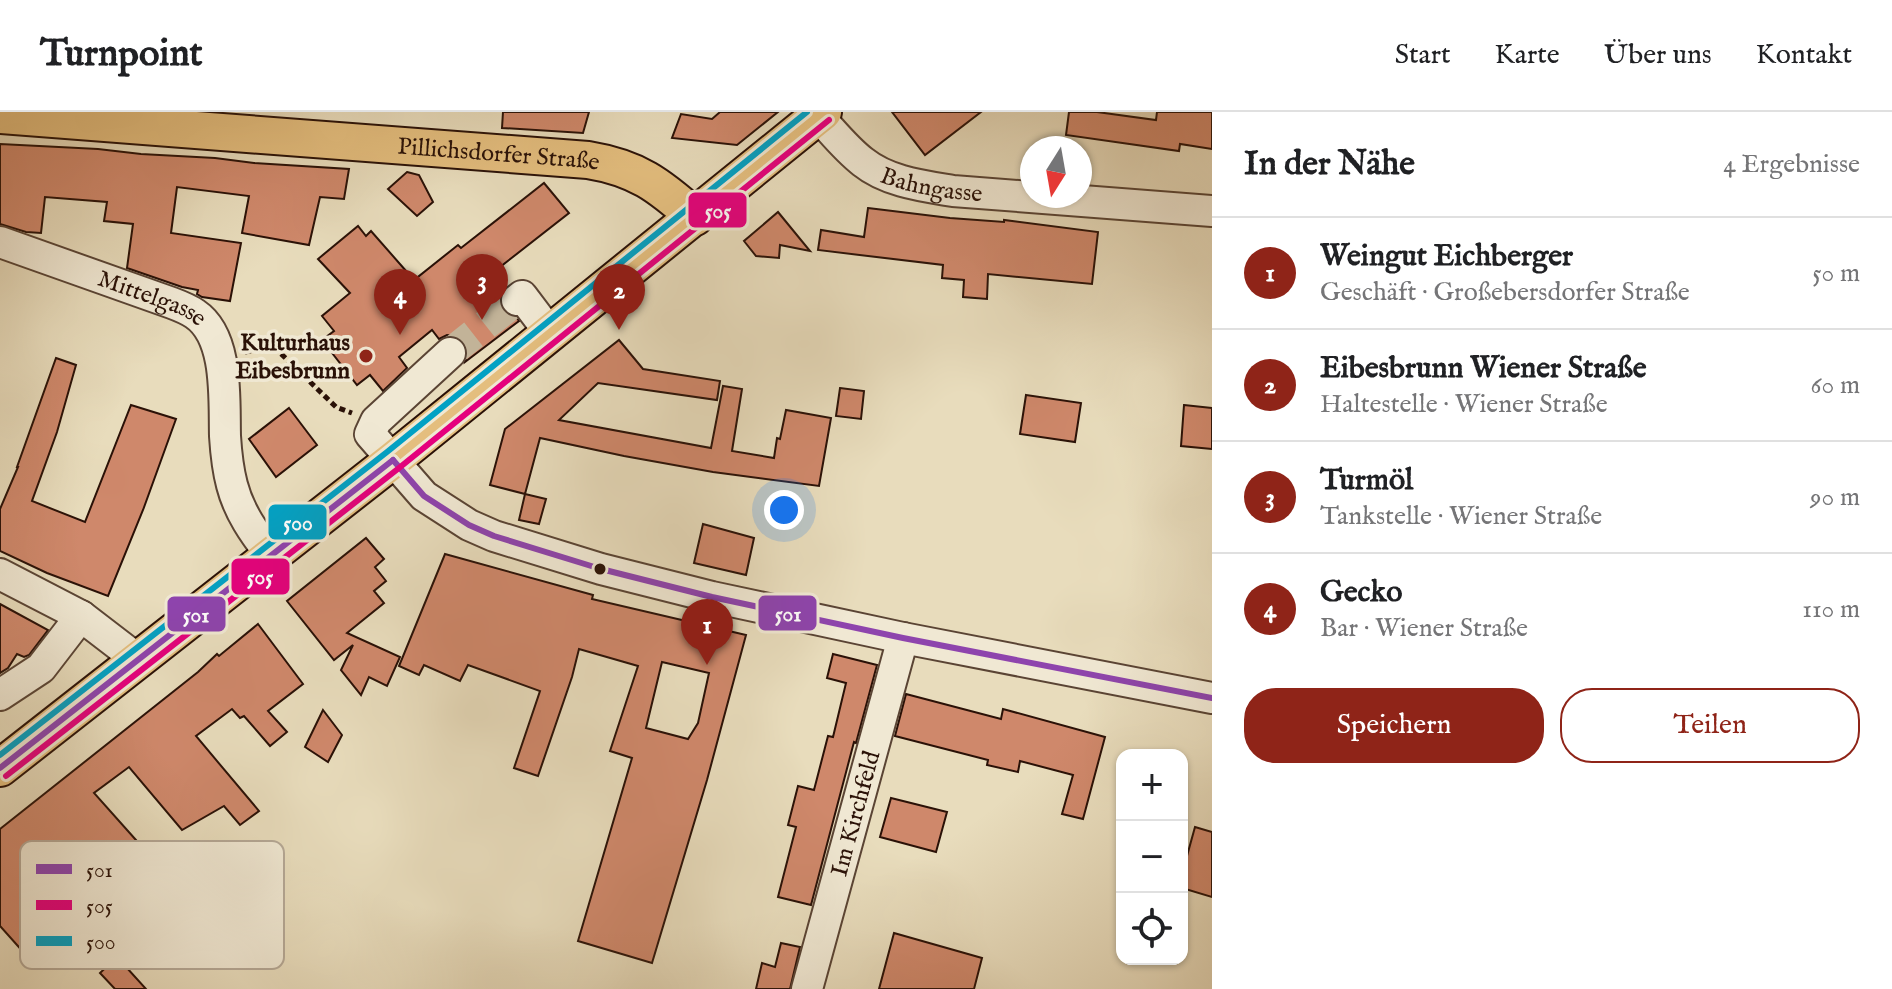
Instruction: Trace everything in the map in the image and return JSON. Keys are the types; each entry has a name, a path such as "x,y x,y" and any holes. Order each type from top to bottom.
{"main road":[{"path":"0,768 271,555 381,441 550,333 820,114"},
{"name":"Pillichsdorfer Straße","path":"0,115 588,160 613,164 644,178 668,193 695,217"}],"street":[{"name":"Bahngasse","path":"820,114 862,162 895,179 923,186 1212,211"},
{"name":"Mittelgasse","path":"0,242 172,303 197,315 210,331 220,357 225,392 226,438 232,483 239,507 271,555"},
{"path":"517,300 522,296 550,333"},
{"path":"450,353 381,441 424,496 461,521 494,536 601,569 712,597 1212,698"},
{"path":"0,574 81,616 137,659"},
{"path":"0,695 41,668 81,616"},
{"name":"Im Kirchfeld","path":"807,989 903,638"}],"path":[{"path":"220,357 273,346 336,407 381,441"}],"building":[{"path":"503,112 589,112 583,133 502,128"},
{"path":"720,112 778,112 737,145 672,138 681,114 712,119"},
{"path":"892,112 981,112 925,155"},
{"path":"1069,112 1097,112 1156,120 1157,112 1212,112 1212,149 1180,144 1179,151 1092,139 1092,136 1066,135"},
{"path":"0,144 349,169 344,199 320,197 309,245 242,233 249,196 177,187 171,233 241,243 230,301 202,297 197,294 198,290 127,268 133,224 104,221 107,202 45,197 41,233 0,224"},
{"path":"407,172 419,175 433,202 417,216 388,189"},
{"path":"544,183 569,213 495,271 506,286 499,302 503,311 519,321 465,362 468,350 463,340 447,335 439,339 432,330 399,357 407,368 383,391 370,375 357,385 322,340 334,331 322,316 350,293 318,259 358,226 366,236 371,231 414,280 458,245 461,248"},
{"path":"868,208 1098,232 1092,284 988,274 987,299 963,297 964,280 942,278 943,265 818,250 821,230 864,237"},
{"path":"778,212 810,251 780,245 779,258 756,256 744,241"},
{"path":"619,340 643,369 720,381 717,400 598,383 559,420 711,448 723,386 742,389 732,451 774,458 786,410 831,418 819,486 713,472 540,438 525,494 490,485 505,429"},
{"path":"56,358 76,365 57,432 32,501 85,522 131,405 176,419 108,596 0,551 0,509"},
{"path":"840,388 864,391 861,419 836,416"},
{"path":"1026,395 1081,403 1075,442 1020,434"},
{"path":"1184,405 1212,408 1212,449 1181,446"},
{"path":"289,408 317,445 276,477 249,439"},
{"path":"525,494 546,499 539,524 519,520"},
{"path":"703,524 754,538 746,575 694,563"},
{"path":"366,538 384,559 375,567 386,581 374,591 384,603 347,633 400,657 387,686 369,677 361,695 341,670 353,645 334,660 287,601"},
{"path":"445,554 593,595 592,599 746,635 707,780 652,963 578,941 632,758 610,751 638,666 579,649 538,776 514,768 540,691 468,665 460,681 424,665 419,675 399,666","holes":["662,662 709,673 698,723 688,739 646,728"]},
{"path":"0,604 48,630 29,655 24,657 17,654 8,668 0,673"},
{"path":"258,624 303,684 268,711 287,732 270,746 244,716 240,718 232,709 196,736 259,811 240,825 224,806 182,830 129,767 94,793 137,841 20,841 20,948 0,926 0,829 217,654 219,656"},
{"path":"833,654 877,665 811,905 778,897 796,827 788,825 798,786 814,790 828,736 833,737 846,683 827,678"},
{"path":"906,694 1001,719 1003,709 1105,737 1083,819 1062,814 1073,775 1020,761 1018,772 987,765 988,760 895,736"},
{"path":"323,710 342,735 328,762 305,747"},
{"path":"891,798 947,812 936,852 880,837"},
{"path":"1195,827 1212,832 1212,897 1188,890 1188,852"},
{"path":"894,933 982,958 974,989 879,989"},
{"path":"781,943 800,947 790,989 756,989 762,963 775,967"},
{"path":"104,969 128,969 146,989 115,989 100,973"}],"tunnel":[{"path":"450,353 517,300"}],"transit line":[{"name":"500","path":"0,755 387,452 807,112"},
{"name":"505","path":"6,776 399,468 829,120"},
{"name":"501","path":"393,460 424,496 469,525 494,536 601,569 712,597 903,638 1212,698"},
{"name":"501","path":"0,768 393,460"}],"place":[{"name":"Turmöl","path":"482,320"},
{"name":"Eibesbrunn Wiener Straße","path":"619,330"},
{"name":"Gecko","path":"400,335"},
{"name":"Kulturhaus Eibesbrunn","path":"366,356"},
{"name":"Weingut Eichberger","path":"707,665"}]}
